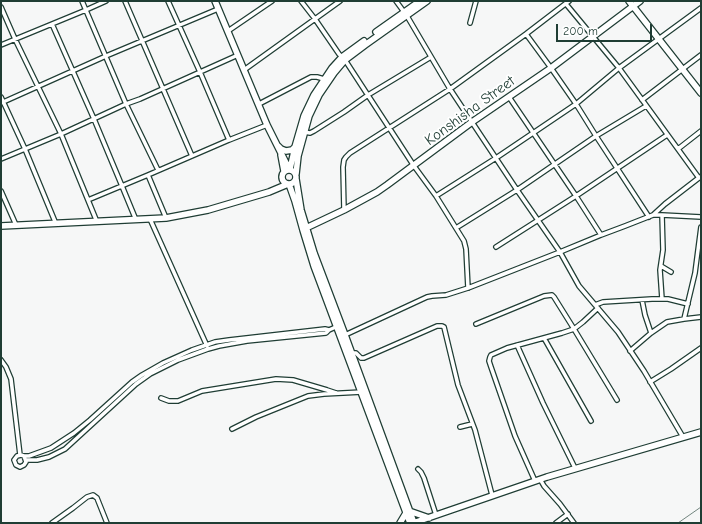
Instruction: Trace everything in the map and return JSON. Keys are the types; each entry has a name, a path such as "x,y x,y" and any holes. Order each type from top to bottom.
{"street":[{"path":"82,1 126,104 158,170"},
{"path":"1,45 106,1"},
{"path":"125,1 192,156"},
{"path":"168,1 229,140"},
{"path":"215,1 288,170"},
{"path":"228,31 272,1"},
{"path":"301,1 344,59 390,127 414,166 436,196 464,241 468,288"},
{"path":"244,70 340,1"},
{"path":"396,1 406,14 450,89 560,252 576,282 618,332 683,437"},
{"path":"406,14 420,1"},
{"path":"269,192 282,180 281,176 288,170 304,116 324,79 332,68 406,14 427,1"},
{"path":"470,23 476,1"},
{"name":"Konshisha Street","path":"306,228 377,192 472,122 551,68 594,36 631,3 640,1"},
{"path":"344,210 343,167 346,157 350,153 450,89 568,2 700,177 651,216"},
{"path":"631,3 701,93"},
{"path":"1,7 61,134 97,222"},
{"path":"436,196 576,104 619,68 701,8"},
{"path":"2,102 218,9"},
{"path":"52,24 136,220"},
{"path":"526,34 576,104 651,216"},
{"path":"1,160 238,55"},
{"path":"642,100 701,55"},
{"path":"304,132 310,133 314,131 368,95 431,57"},
{"path":"344,59 319,95 309,116 298,156 296,176 298,197 306,228 339,326 410,523"},
{"path":"259,104 311,77 324,79"},
{"path":"1,97 25,149 56,224"},
{"path":"509,98 601,234"},
{"path":"456,228 517,190 596,136 646,106"},
{"path":"88,200 268,124"},
{"path":"678,149 701,131"},
{"path":"496,247 667,135"},
{"path":"279,148 286,151 292,150 295,147"},
{"path":"288,170 294,171 296,176"},
{"path":"148,175 166,218"},
{"path":"1,226 166,218 208,210 269,192 293,183 296,176"},
{"path":"282,180 284,183 289,184"},
{"path":"289,184 314,266 339,326 345,335 352,353 363,392"},
{"path":"1,191 16,225"},
{"path":"662,215 662,299"},
{"path":"345,335 430,296 446,295 468,288 560,252 601,234 651,216 662,215 701,217"},
{"path":"150,219 207,347"},
{"path":"684,319 695,273 701,227"},
{"path":"661,266 671,272"},
{"path":"476,324 544,296 550,295 554,297 617,400"},
{"path":"574,523 560,504 538,480 515,436 489,360 491,355 507,348 574,329 583,322 599,303 662,299 674,300 688,304"},
{"path":"642,300 645,315 652,333"},
{"path":"630,351 668,322 701,318"},
{"path":"24,457 51,448 74,433 132,382 163,363 229,340 325,329 329,330 339,326"},
{"path":"352,353 356,353 361,358 364,358 437,326 442,326 445,329 458,385 472,424 492,496"},
{"path":"544,338 591,420"},
{"path":"517,345 552,421 576,468"},
{"path":"24,457 44,459 65,449 136,384 150,374 207,347"},
{"path":"650,382 672,369 701,348"},
{"path":"1,360 11,379 24,457"},
{"path":"161,398 169,401 178,401 202,392 276,379 293,380 336,393"},
{"path":"232,429 256,417 308,396 317,394 363,392"},
{"path":"460,427 472,424"},
{"path":"407,512 413,523 426,520 436,515 538,480 701,432"},
{"path":"418,469 424,478 436,515"},
{"path":"52,523 87,497 93,495 97,498 107,523"},
{"path":"407,512 418,515 426,520"},
{"path":"400,523 407,512"},
{"path":"556,523 568,514"}],"waterway":[{"path":"678,523 701,507"}]}
